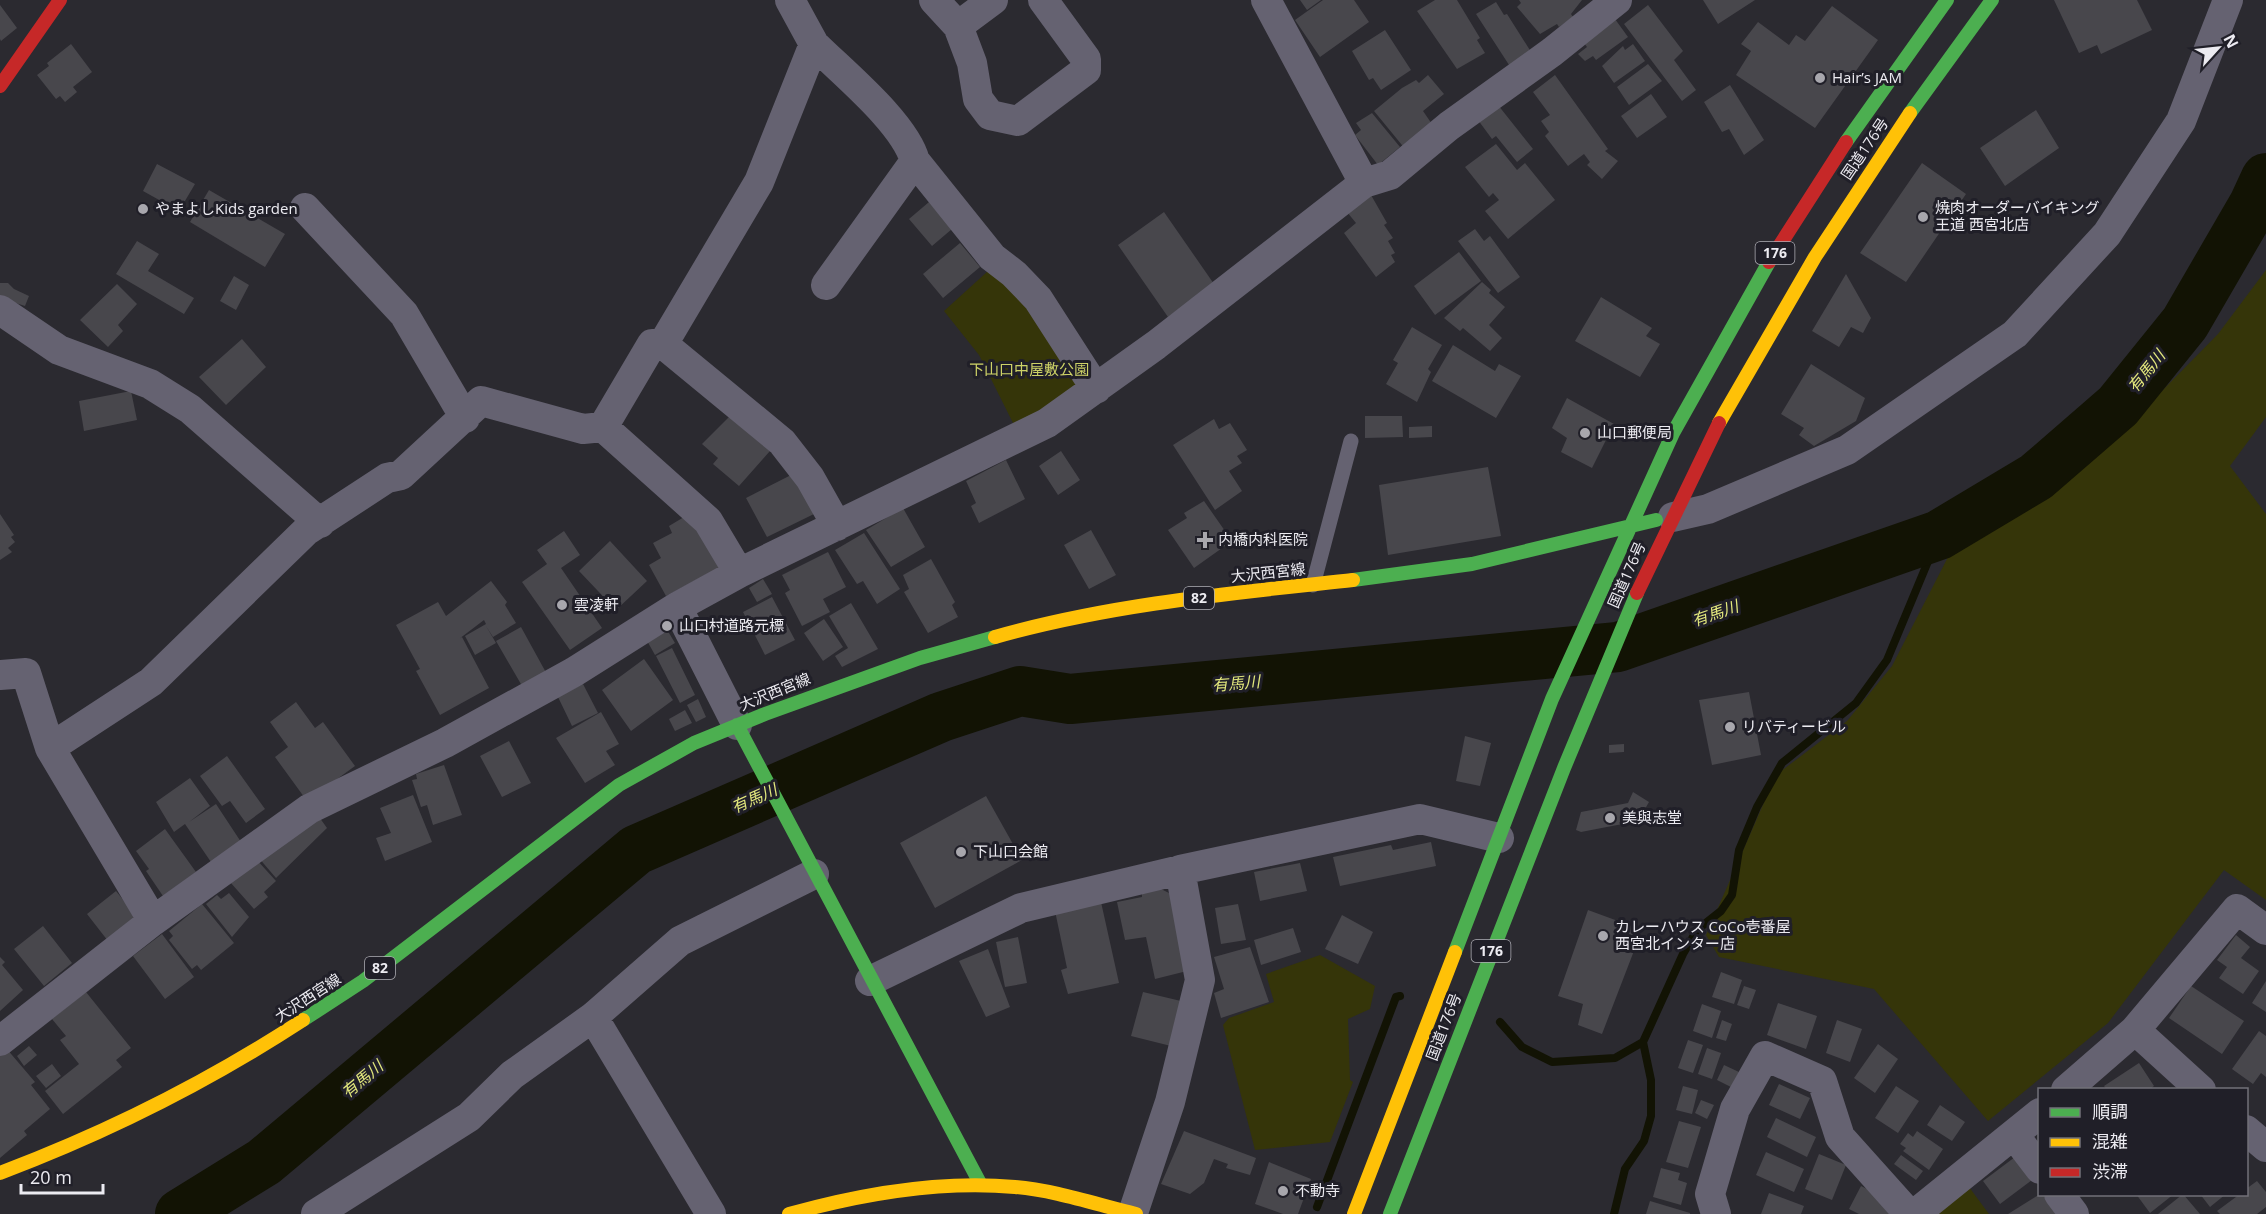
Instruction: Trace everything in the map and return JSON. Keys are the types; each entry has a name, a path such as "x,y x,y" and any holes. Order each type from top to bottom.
{"main road":[{"path":"0,86 60,0"},
{"name":"国道176号","path":"1354,1214 1552,699 1673,433 1763,272 1861,118 1947,0"},
{"name":"国道176号","path":"1390,1214 1595,689 1666,529 1721,417 1825,240 1876,160 1992,0"},
{"name":"大沢西宮線","path":"0,1173 85,1139 257,1050 363,981 619,786 661,760 741,735 829,689 920,658 1048,622 1203,597 1472,564 1631,524 1666,529"},
{"path":"741,735 870,981 981,1185"},
{"path":"789,1214 839,1200 892,1192 981,1185 1018,1188 1134,1213"}],"street":[{"path":"790,0 814,44 885,114 911,146 915,161 992,257 1014,274 1038,299 1096,388"},
{"path":"934,0 958,26 972,63 978,99 990,115 1018,121 1086,70 1086,59 1043,0"},
{"path":"958,26 993,0"},
{"path":"1266,0 1365,183"},
{"path":"0,1041 153,921 309,809 455,738 574,672 677,607 739,573 1047,423 1156,345 1365,183 1390,175 1449,126 1552,52 1617,0"},
{"path":"1666,529 1847,450 2015,334 2108,234 2181,121 2228,0"},
{"path":"663,344 759,182 814,44"},
{"path":"826,285 915,161"},
{"path":"305,208 404,314 465,418"},
{"path":"0,309 59,350 150,384 190,409 320,523"},
{"path":"603,427 652,344 663,344 782,442 810,478 837,526"},
{"path":"50,748 151,682 306,531 387,478 401,475 481,401 583,429 603,427 708,521 739,573"},
{"path":"677,607 741,735"},
{"path":"0,675 26,673 50,748 153,921"},
{"path":"870,981 1021,908 1180,870 1420,819 1498,838"},
{"path":"1134,1213 1170,1102 1200,980 1180,870"},
{"path":"316,1214 469,1117 512,1075 593,1017 680,941 814,874"},
{"path":"2067,1088 2135,1030 2237,909 2266,930"},
{"path":"593,1017 711,1214"},
{"path":"2135,1030 2200,1088"},
{"path":"1716,1214 1710,1194 1735,1109 1765,1056 1822,1081 1840,1137 1909,1214"},
{"path":"1915,1214 2038,1115"},
{"path":"2248,1131 2266,1147"},
{"path":"2014,1135 2038,1166"},
{"path":"2060,1196 2074,1214"}],"lane":[{"path":"1313,585 1352,441"}],"green space":[{"path":"2266,270 2266,417 2230,466 2266,514 2266,900 2224,870 2108,1023 1988,1121 1874,989 1719,957 1706,935 1776,775 1847,721 1892,666 1948,557 2157,396 2218,334"},
{"name":"下山口中屋敷公園","path":"988,271 1032,306 1082,382 1015,427 979,355 944,311"},
{"path":"1320,955 1375,986 1370,1009 1348,1019 1350,1080 1353,1082 1330,1142 1255,1150 1223,1025 1229,1018 1274,1002 1266,974"},
{"path":"1969,1187 1989,1214 1938,1214"}],"building":[{"path":"1300,0 1321,0 1307,10"},
{"path":"1323,0 1354,0 1369,22 1320,57 1295,20"},
{"path":"1435,0 1457,0 1480,38 1477,40 1485,53 1457,69 1417,11"},
{"path":"1519,0 1582,0 1571,14 1573,17 1559,27 1557,24 1540,34 1517,7 1521,3"},
{"path":"1703,0 1755,0 1718,24"},
{"path":"2054,0 2137,0 2152,30 2101,54 2097,45 2079,53"},
{"path":"1496,2 1504,15 1507,14 1533,55 1511,68 1476,14"},
{"path":"0,5 17,28 1,41 0,39"},
{"path":"1648,5 1683,51 1674,60 1696,90 1682,101 1624,24"},
{"path":"1832,6 1878,40 1815,128 1736,75 1751,51 1741,44 1758,22 1789,45 1796,35 1805,41"},
{"path":"1615,19 1628,37 1596,60 1593,56 1585,61 1578,54 1587,47 1584,43"},
{"path":"1385,30 1411,70 1381,90 1373,78 1369,80 1352,51"},
{"path":"71,44 92,72 73,87 77,92 65,102 60,96 56,99 37,75 49,66 47,63"},
{"path":"1633,44 1645,61 1614,83 1602,66 1623,46 1625,50"},
{"path":"1648,64 1662,81 1629,105 1617,87"},
{"path":"1428,75 1444,94 1423,111 1434,127 1406,150 1374,111 1402,88 1416,80 1419,83"},
{"path":"1555,75 1608,149 1605,151 1618,161 1602,179 1587,165 1590,162 1584,154 1568,166 1545,136 1549,132 1541,121 1550,115 1533,92"},
{"path":"1730,85 1764,140 1744,155 1729,129 1722,132 1704,102"},
{"path":"1651,94 1667,117 1637,138 1621,116"},
{"path":"1498,105 1533,149 1517,162 1496,136 1492,139 1478,120"},
{"path":"2036,110 2059,148 2005,186 1980,148"},
{"path":"1372,113 1400,147 1378,165 1355,135 1361,130 1356,123"},
{"path":"1496,144 1517,170 1525,163 1555,200 1508,239 1485,211 1499,200 1493,193 1489,197 1465,167"},
{"path":"1922,163 1966,194 1906,282 1860,253"},
{"path":"157,164 195,184 179,211 143,191"},
{"path":"209,190 285,234 265,267 190,222"},
{"path":"1371,195 1387,223 1384,225 1393,238 1388,241 1395,253 1391,255 1395,262 1376,277 1344,233 1356,223 1347,212"},
{"path":"929,202 952,229 932,246 909,219"},
{"path":"1164,212 1214,284 1168,317 1118,245"},
{"path":"1475,229 1484,241 1490,236 1520,277 1498,293 1458,241"},
{"path":"137,241 159,254 148,271 194,298 184,314 116,274"},
{"path":"960,243 980,267 943,298 923,274"},
{"path":"1459,252 1481,281 1435,315 1414,286"},
{"path":"1846,274 1871,318 1863,333 1851,327 1839,347 1812,331"},
{"path":"234,276 249,285 236,310 220,301"},
{"path":"1482,282 1491,290 1489,293 1505,307 1489,325 1502,338 1490,351 1463,328 1460,331 1444,318"},
{"path":"0,283 8,283 14,289 29,296 25,306 0,298"},
{"path":"117,284 137,304 118,325 123,331 108,347 80,320"},
{"path":"1601,297 1652,328 1646,336 1660,344 1640,377 1575,341"},
{"path":"1412,327 1442,345 1428,369 1431,372 1417,402 1386,384 1398,363 1393,360"},
{"path":"242,339 266,367 226,405 199,377"},
{"path":"1453,345 1495,371 1499,364 1521,376 1496,418 1432,381"},
{"path":"1811,364 1865,398 1856,421 1814,446 1799,435 1804,428 1781,414"},
{"path":"131,391 137,420 84,431 79,401"},
{"path":"1567,398 1614,424 1592,468 1561,452 1567,438 1552,428"},
{"path":"731,415 770,451 739,486 713,464 718,458 702,444"},
{"path":"1365,416 1402,416 1403,437 1365,438"},
{"path":"1214,419 1219,429 1230,423 1247,450 1237,456 1242,463 1229,471 1242,491 1215,510 1173,445"},
{"path":"1432,426 1432,437 1409,438 1409,427"},
{"path":"1061,451 1080,480 1058,495 1039,466"},
{"path":"1006,460 1025,499 979,523 971,506 976,503 966,481"},
{"path":"1488,467 1501,536 1388,555 1379,485"},
{"path":"793,474 814,514 767,537 746,498"},
{"path":"1204,501 1232,541 1194,568 1168,530 1187,518 1184,513"},
{"path":"903,508 925,547 891,567 866,530"},
{"path":"0,514 14,535 11,537 15,542 8,548 12,552 0,560"},
{"path":"689,514 724,565 666,596 649,565 661,558 653,543 672,533 669,526"},
{"path":"1091,530 1116,575 1089,589 1064,545"},
{"name":"雲凌軒","path":"564,531 580,555 561,568 602,628 570,650 522,582 547,564 537,550"},
{"path":"864,533 900,589 877,604 863,581 857,584 835,550"},
{"path":"610,541 647,581 616,610 579,571"},
{"path":"828,552 846,587 823,599 830,612 802,626 785,593 790,590 782,575"},
{"path":"931,559 955,602 952,605 958,617 928,633 904,592 909,589 903,575"},
{"path":"763,579 772,594 757,602 749,588"},
{"path":"491,581 507,602 505,605 516,623 493,637 486,626 496,643 475,655 465,636 486,624 484,620 459,639 462,637 489,688 440,715 416,671 420,669 396,625 438,602 446,616"},
{"path":"772,597 795,640 765,655 743,612"},
{"path":"851,603 878,649 842,667 835,656 848,648 829,616"},
{"path":"824,619 843,647 823,661 804,633"},
{"path":"521,627 549,678 525,691 496,641"},
{"path":"666,628 675,643 655,655 646,639"},
{"path":"672,648 695,695 680,703 656,656"},
{"path":"644,659 673,700 631,731 602,690"},
{"path":"583,684 598,713 572,726 558,697"},
{"name":"リバティービル","path":"1749,692 1761,755 1712,765 1699,700"},
{"path":"698,699 706,717 696,722 687,705"},
{"path":"296,702 315,728 323,722 355,766 307,801 275,757 288,747 270,722"},
{"path":"685,710 692,723 675,731 669,719"},
{"path":"601,712 619,744 606,751 615,765 585,783 556,738"},
{"path":"1465,736 1491,743 1480,786 1456,781"},
{"path":"509,741 531,783 502,797 480,756"},
{"path":"1624,744 1624,752 1609,753 1609,745"},
{"path":"227,756 265,809 246,823 230,801 222,806 200,776"},
{"path":"444,765 462,815 433,825 427,805 421,807 412,780 417,779 416,774"},
{"path":"190,778 210,806 189,822 216,804 243,845 213,865 185,824 174,832 156,802"},
{"path":"1633,792 1649,802 1638,821 1581,832 1576,830 1581,812 1628,803"},
{"path":"413,795 432,842 385,861 376,838 391,833 380,808"},
{"name":"下山口会館","path":"986,796 1022,860 935,908 900,843"},
{"path":"317,814 327,828 276,878 258,857"},
{"path":"165,829 196,872 163,896 146,871 149,869 136,851"},
{"path":"1431,842 1436,866 1340,886 1333,857 1391,845 1393,850"},
{"path":"256,859 276,881 264,892 268,897 254,909 230,882"},
{"path":"1300,863 1307,891 1260,901 1254,872"},
{"path":"1161,889 1171,894 1187,971 1155,979 1146,937 1125,940 1117,902 1142,897 1142,893"},
{"path":"116,891 137,917 108,941 87,914"},
{"path":"229,893 249,917 232,937 206,904 217,895 221,899"},
{"path":"1101,902 1119,983 1068,994 1061,970 1067,968 1055,911"},
{"path":"202,904 234,943 201,970 197,965 192,969 169,940 173,936 169,931"},
{"path":"1238,904 1246,940 1221,944 1215,908"},
{"path":"1588,910 1637,928 1632,941 1637,943 1602,1034 1578,1025 1583,1004 1558,996"},
{"path":"1342,915 1373,932 1358,964 1325,949"},
{"path":"43,926 72,963 44,986 14,949"},
{"path":"1293,928 1301,952 1261,965 1254,940"},
{"path":"162,934 194,977 165,999 133,956"},
{"path":"2236,935 2250,947 2241,958 2259,971 2243,994 2219,978 2227,967 2217,960"},
{"path":"1018,937 1027,983 1005,987 996,942"},
{"path":"1250,947 1269,1002 1221,1018 1214,993 1224,989 1214,957"},
{"path":"988,949 1010,1007 986,1017 959,961"},
{"path":"0,957 5,962 2,965 23,990 0,1011"},
{"path":"1721,972 1742,980 1734,1004 1712,997"},
{"path":"2266,981 2266,1012 2252,1003"},
{"path":"1744,986 1756,990 1749,1009 1737,1005"},
{"path":"2191,986 2244,1021 2222,1054 2169,1018"},
{"path":"86,992 131,1048 116,1060 122,1067 63,1114 45,1091 79,1064 60,1040 66,1036 52,1019"},
{"path":"1143,992 1181,1001 1171,1046 1131,1036"},
{"path":"1778,1003 1817,1016 1806,1049 1767,1035"},
{"path":"1702,1004 1721,1011 1712,1038 1693,1031"},
{"path":"1722,1020 1732,1024 1726,1041 1716,1038"},
{"path":"1837,1020 1862,1029 1850,1062 1826,1053"},
{"path":"2259,1031 2266,1036 2266,1077 2261,1073 2253,1084 2232,1069"},
{"path":"1688,1040 1703,1045 1693,1073 1678,1068"},
{"path":"1878,1044 1898,1059 1875,1093 1854,1078"},
{"path":"29,1046 37,1055 24,1066 17,1056"},
{"path":"6,1048 35,1082 31,1085 50,1109 24,1131 27,1135 0,1158 0,1052"},
{"path":"1707,1048 1721,1053 1712,1079 1698,1074"},
{"path":"2139,1063 2154,1086 2152,1088 2106,1088 2104,1086"},
{"path":"52,1064 61,1076 46,1088 36,1076"},
{"path":"1724,1065 1739,1072 1731,1087 1717,1080"},
{"path":"1779,1084 1810,1098 1800,1119 1769,1105"},
{"path":"1683,1086 1698,1090 1692,1114 1676,1110"},
{"path":"1896,1086 1919,1101 1898,1133 1875,1118"},
{"path":"1701,1100 1714,1105 1707,1119 1695,1113"},
{"path":"1940,1105 1965,1122 1952,1141 1927,1125"},
{"path":"1776,1118 1816,1137 1807,1157 1767,1137"},
{"path":"1679,1121 1701,1127 1688,1168 1666,1162"},
{"path":"1184,1131 1256,1158 1250,1175 1226,1168 1228,1164 1214,1159 1204,1183 1190,1194 1161,1184"},
{"path":"1917,1131 1943,1149 1929,1170 1903,1151 1906,1148 1900,1144 1908,1133 1913,1137"},
{"path":"1766,1152 1804,1169 1794,1192 1756,1175"},
{"path":"1819,1154 1846,1165 1832,1200 1805,1189"},
{"path":"1901,1155 1923,1171 1916,1180 1894,1164"},
{"path":"2015,1157 2032,1180 2000,1204 1983,1181"},
{"name":"不動寺","path":"1269,1162 1311,1179 1298,1214 1283,1214 1255,1204"},
{"path":"1661,1168 1680,1173 1678,1180 1687,1183 1681,1205 1653,1197"},
{"path":"2257,1181 2266,1192 2266,1207 2257,1214 2220,1214 2217,1211 2237,1196 2248,1196 2248,1188"},
{"path":"1861,1186 1895,1203 1890,1214 1859,1214 1849,1209"},
{"path":"1769,1193 1804,1206 1801,1214 1761,1214"},
{"path":"2038,1195 2044,1196 2056,1214 2008,1214"},
{"path":"2137,1196 2171,1196 2150,1213"},
{"path":"2180,1196 2185,1196 2200,1214 2158,1214"},
{"path":"2202,1196 2224,1196 2210,1207"},
{"path":"1650,1201 1690,1213 1690,1214 1646,1214"}],"waterway":[{"name":"有馬川","path":"180,1214 264,1162 636,850 941,717 1020,691 1070,699 1618,647 1939,535 2036,477 2118,406 2185,323 2254,204 2266,178"},
{"path":"1500,1022 1522,1047 1552,1062 1615,1058 1643,1042 1683,954 1697,930 1721,911 1732,895 1739,850 1757,807 1782,763 1856,703 1887,660 1939,535"},
{"path":"1317,1207 1396,997 1400,996"},
{"path":"1614,1214 1625,1169 1644,1141 1651,1116 1651,1080 1643,1042"}],"traffic: fast":[{"path":"1846,142 1947,0"},
{"path":"1910,113 1992,0"},
{"path":"1455,952 1552,699 1673,433 1769,262"},
{"path":"1353,580 1472,564 1656,520"},
{"path":"1390,1214 1564,768 1637,593"},
{"path":"303,1020 363,981 619,785 694,743 765,714 920,658 995,637"},
{"path":"737,725 981,1185"}],"traffic: slow":[{"path":"1719,423 1815,257 1910,113"},
{"path":"995,637 1128,608 1353,580"},
{"path":"1354,1214 1455,952"},
{"path":"0,1173 79,1141 156,1105 267,1043 303,1020"},
{"path":"789,1214 844,1200 901,1190 958,1185 987,1185 1045,1191 1136,1214"}],"traffic: jam":[{"path":"0,86 60,0"},
{"path":"1769,262 1846,142"},
{"path":"1637,593 1719,423"}],"place":[{"name":"Hair’s JAM","path":"1820,78"},
{"name":"やまよしKids garden","path":"143,209"},
{"name":"焼肉オーダーバイキング 王道 西宮北店","path":"1923,217"},
{"name":"山口郵便局","path":"1585,433"},
{"name":"内橋内科医院","path":"1205,540"},
{"name":"雲凌軒","path":"562,605"},
{"name":"山口村道路元標","path":"667,626"},
{"name":"リバティービル","path":"1730,727"},
{"name":"美與志堂","path":"1610,818"},
{"name":"下山口会館","path":"961,852"},
{"name":"カレーハウス CoCo壱番屋 西宮北インター店","path":"1603,936"},
{"name":"不動寺","path":"1283,1191"}]}
